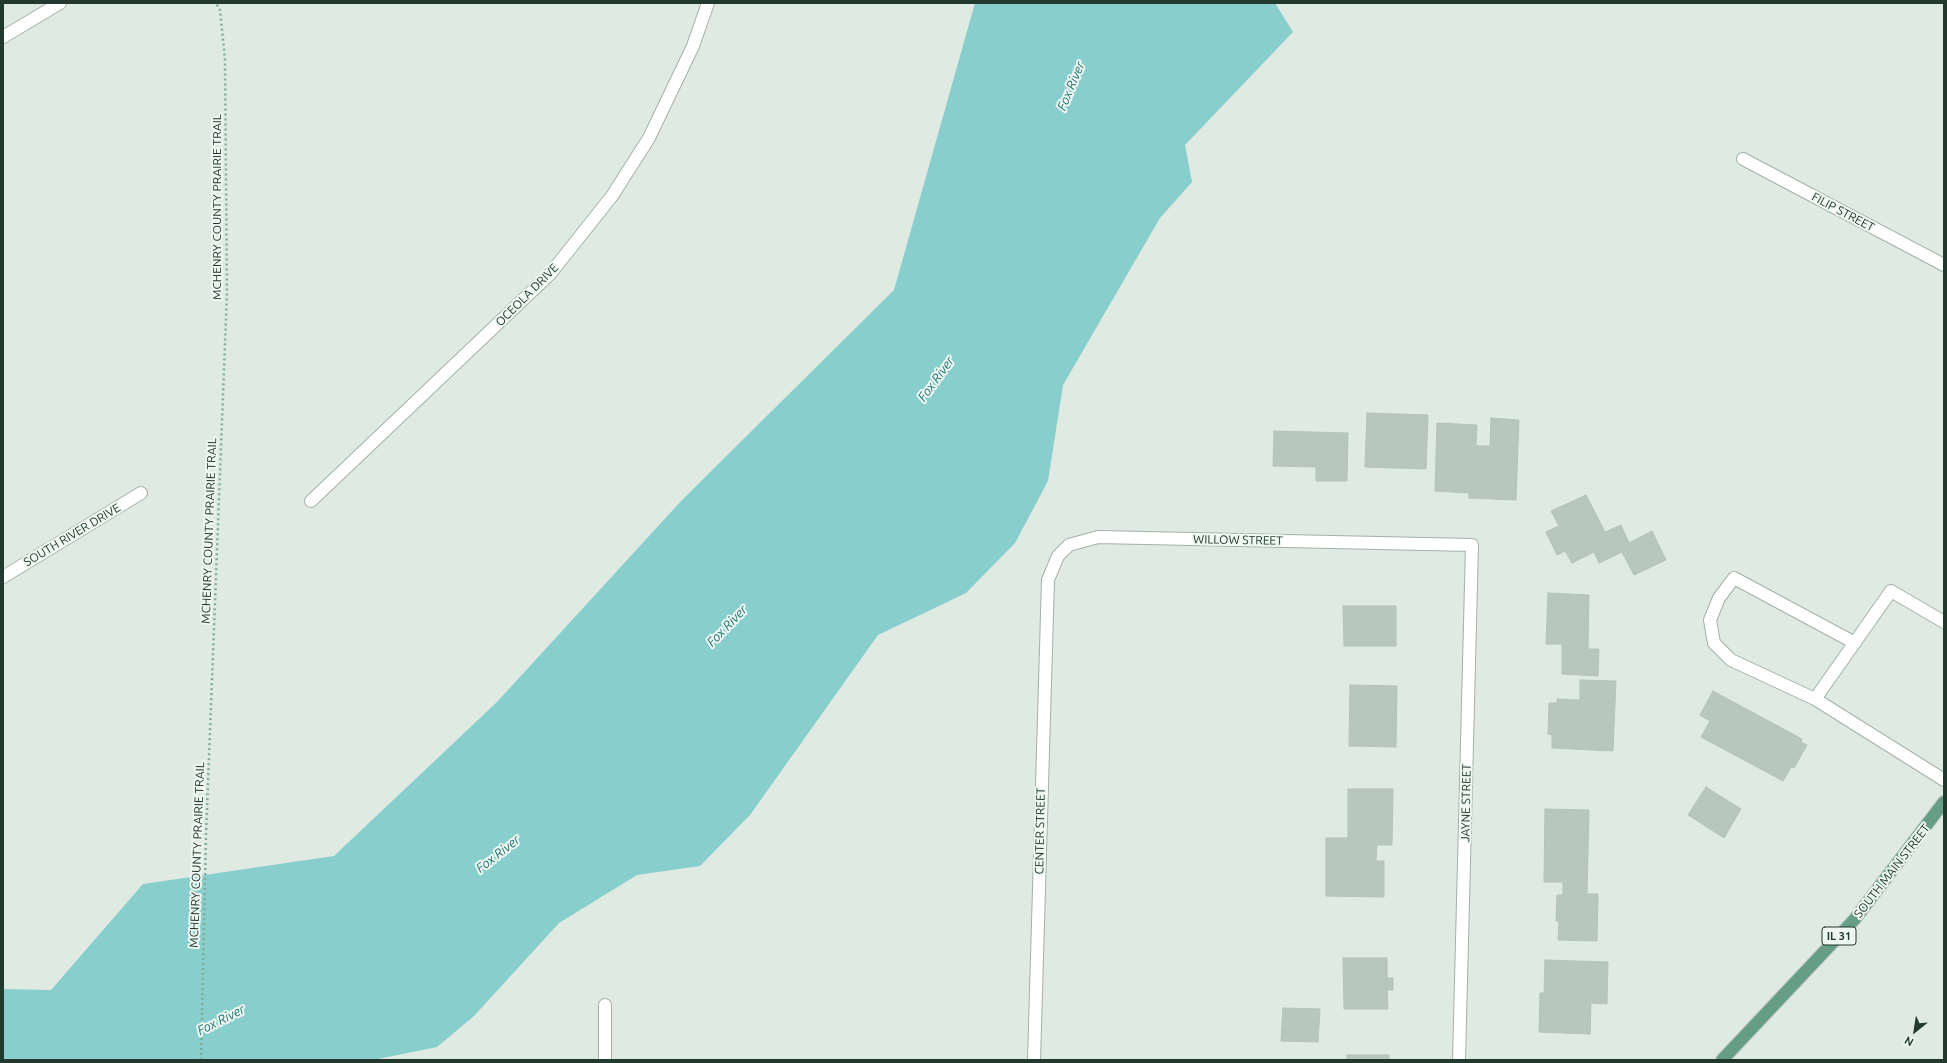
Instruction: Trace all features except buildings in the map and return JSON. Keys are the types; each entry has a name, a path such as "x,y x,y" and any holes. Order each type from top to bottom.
{"main road":[{"name":"SOUTH MAIN STREET","path":"1722,1060 1854,920 1944,802"}],"street":[{"path":"3,37 60,3"},
{"name":"OCEOLA DRIVE","path":"311,501 550,274 612,196 650,138 693,46 708,3"},
{"name":"FILIP STREET","path":"1743,159 1944,265"},
{"name":"SOUTH RIVER DRIVE","path":"3,577 141,493"},
{"name":"WILLOW STREET","path":"1046,602 1048,580 1058,556 1069,545 1098,537 1472,545"},
{"name":"JAYNE STREET","path":"1459,1060 1472,545"},
{"path":"1855,643 1734,578 1719,598 1710,620 1714,643 1731,660 1815,699 1944,780"},
{"path":"1815,699 1891,591 1944,622"},
{"name":"CENTER STREET","path":"1034,1060 1046,602"},
{"path":"605,1005 605,1060"}],"path":[{"name":"MCHENRY COUNTY PRAIRIE TRAIL","path":"201,1060 206,835 227,292 225,59 220,10 216,3"}],"water":[{"name":"Fox River","path":"975,3 1275,3 1293,32 1185,145 1192,182 1160,218 1063,385 1048,481 1015,543 966,593 878,635 750,815 700,866 637,875 559,923 474,1016 437,1047 373,1060 3,1060 3,989 51,990 143,884 334,856 497,702 682,500 894,290"}]}
